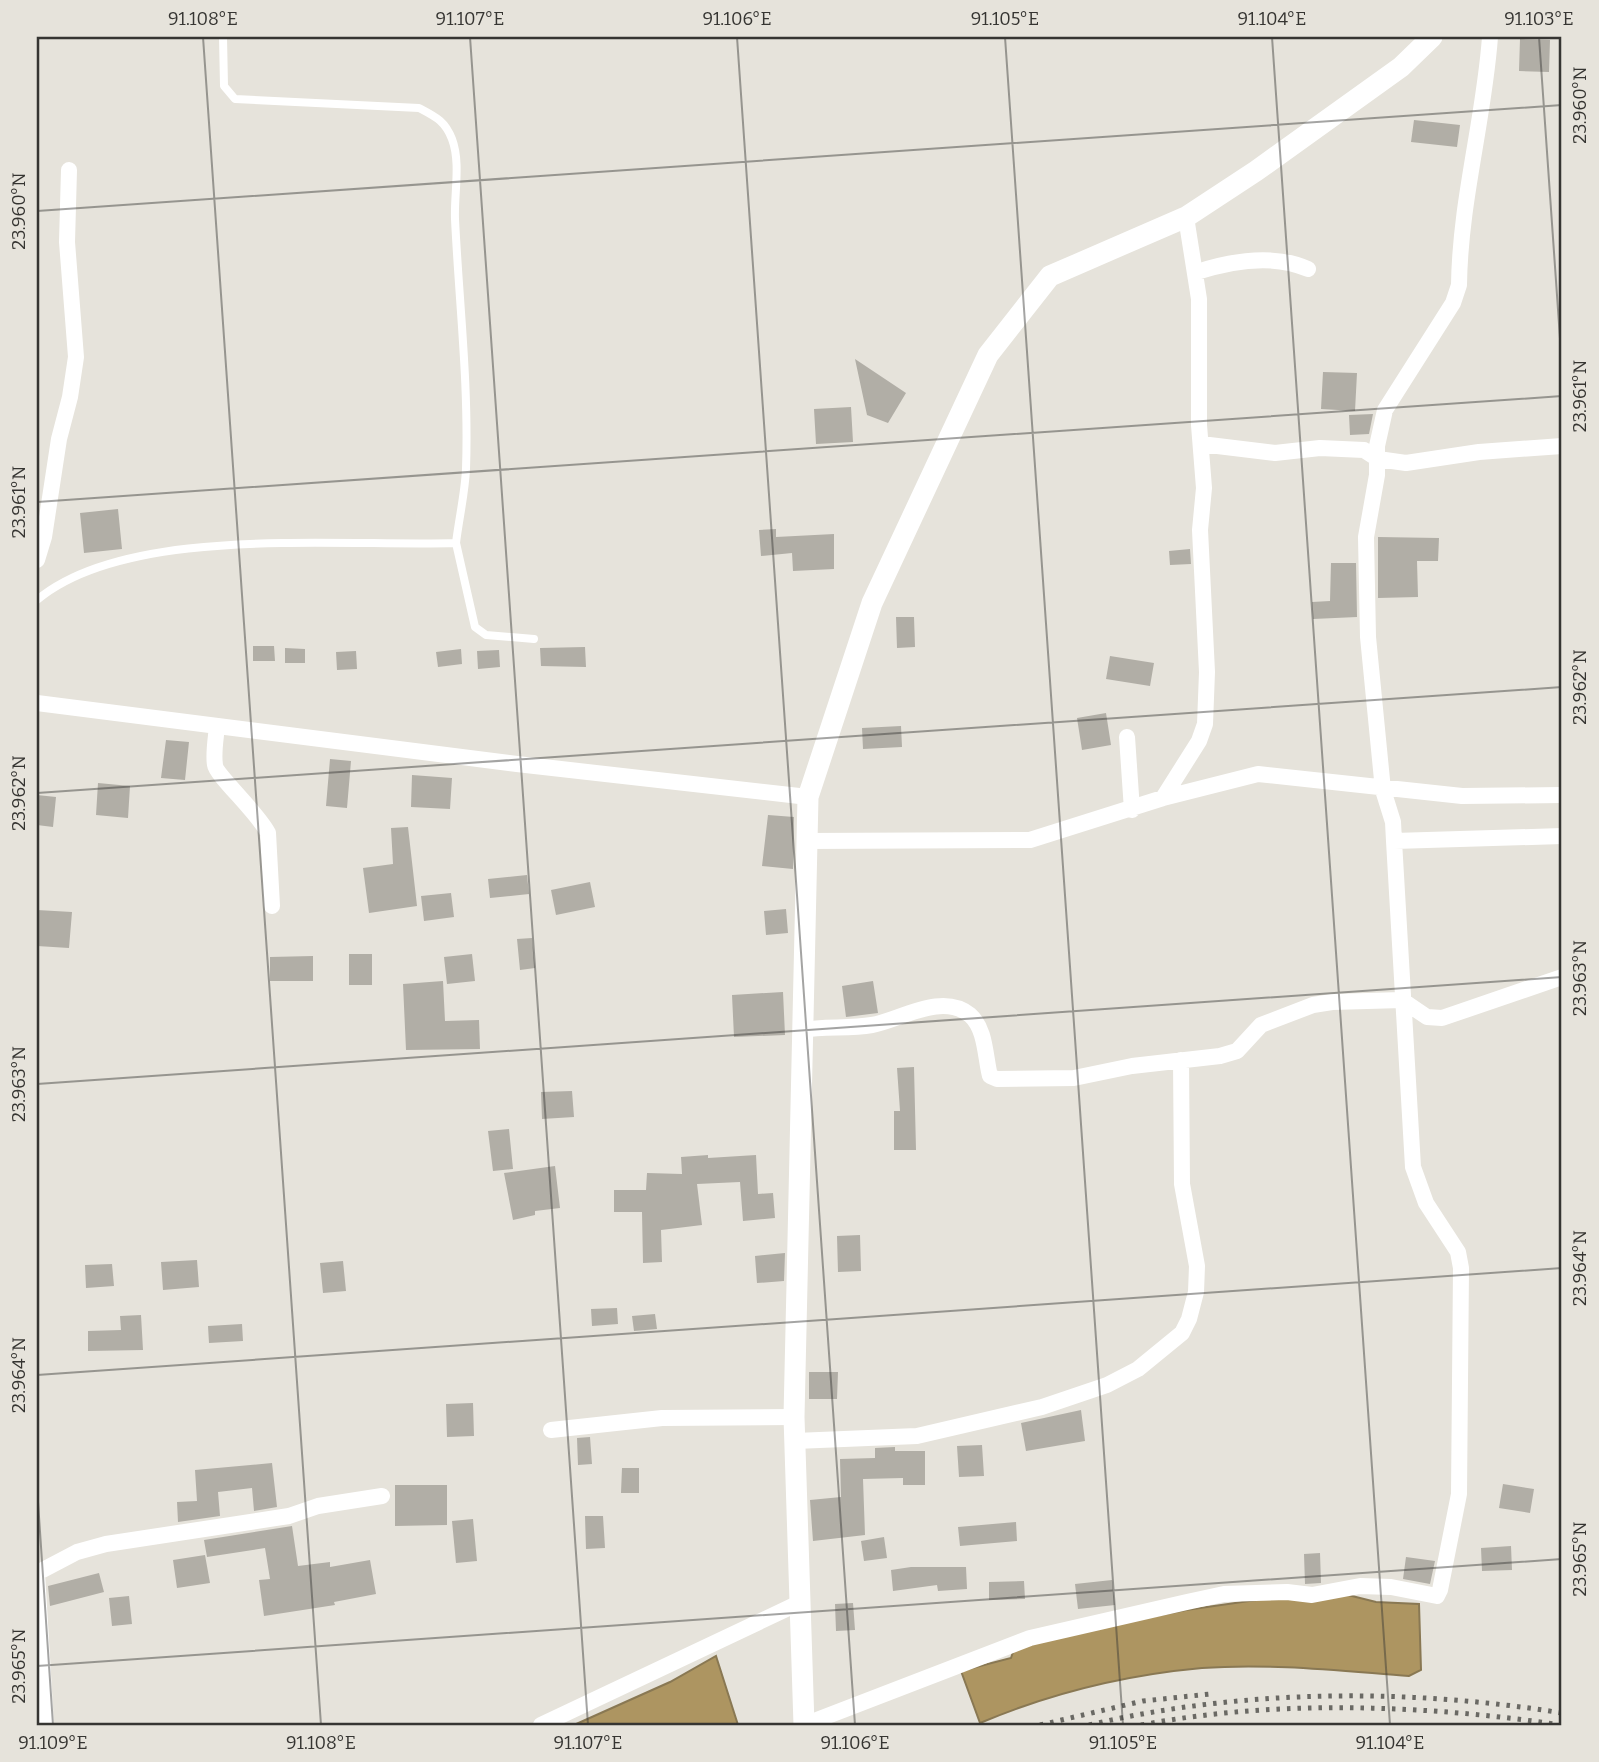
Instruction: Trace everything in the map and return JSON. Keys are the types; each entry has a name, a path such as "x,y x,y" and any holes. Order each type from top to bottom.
{"street":[{"path":"1432,37 1402,67 1256,171 1186,217 1050,276 988,355 872,603 808,797 794,1417 804,1725 1030,1638 1199,1599 1243,1593 1312,1595 1360,1586 1391,1587 1437,1596 1453,1532 1458,1494 1461,1268 1458,1252 1426,1203 1413,1167 1393,822 1383,790 1368,637 1365,550 1378,459 1377,446 1390,399 1453,303 1459,285 1470,166 1484,102 1490,37"},
{"path":"37,560 44,537 59,439 70,397 76,357 67,242 69,170"},
{"path":"1163,798 1199,741 1205,724 1207,671 1200,530 1204,488 1197,272 1186,217"},
{"path":"1197,272 1233,261 1295,263 1308,269"},
{"path":"1201,444 1275,453 1320,448 1364,450 1378,459 1406,463 1479,452 1562,446"},
{"path":"37,704 808,797"},
{"path":"217,726 215,766 219,775 240,794 268,833 272,906"},
{"path":"1127,737 1132,810"},
{"path":"806,841 1030,840 1132,810 1163,798 1258,774 1383,790 1462,796 1562,795"},
{"path":"1394,841 1562,836"},
{"path":"802,1030 873,1025 910,1012 949,1007 969,1014 977,1025 990,1076 997,1079 1074,1079 1132,1066 1220,1056 1237,1051 1261,1025 1313,1005 1402,1000 1427,1017 1442,1018 1562,977"},
{"path":"795,1441 917,1436 1042,1406 1107,1385 1138,1369 1182,1333 1196,1292 1197,1266 1181,1184 1181,1060"},
{"path":"551,1430 662,1418 794,1417"},
{"path":"46,1725 37,1573 76,1552 106,1544 289,1516 318,1506 382,1496"},
{"path":"541,1725 799,1603"}],"lane":[{"path":"223,37 224,86 235,99 419,108 443,120 453,142 456,162 455,218 464,332 466,471 456,543 475,627 486,635 534,639"},
{"path":"37,600 52,587 83,573 134,559 242,542 396,545 456,543"}],"shaded area":[{"path":"1348,1595 1376,1602 1419,1604 1421,1670 1409,1676 1254,1666 1173,1671 1061,1694 980,1723 961,1671 1011,1658 1016,1643 1186,1610 1284,1596"},
{"path":"716,1656 738,1725 574,1725 670,1682"}],"building":[{"path":"1520,39 1550,40 1549,72 1519,71"},
{"path":"1414,120 1460,125 1457,147 1411,142"},
{"path":"855,359 906,393 888,423 867,415"},
{"path":"1323,372 1357,373 1355,411 1321,409"},
{"path":"851,407 853,442 816,444 814,409"},
{"path":"1373,414 1369,434 1350,435 1349,415"},
{"path":"118,509 122,549 84,553 80,513"},
{"path":"776,529 776,537 834,534 834,569 793,571 792,553 761,556 759,530"},
{"path":"1378,537 1439,538 1438,561 1417,561 1418,597 1378,598"},
{"path":"1190,549 1191,564 1170,565 1169,551"},
{"path":"1331,563 1356,563 1357,617 1313,619 1312,602 1330,601"},
{"path":"896,617 914,617 915,647 897,648"},
{"path":"253,646 274,646 275,661 253,661"},
{"path":"585,647 586,667 541,666 540,648"},
{"path":"285,648 305,649 305,663 285,663"},
{"path":"461,649 462,664 438,667 436,652"},
{"path":"499,650 500,667 478,669 477,651"},
{"path":"356,651 357,669 337,670 336,652"},
{"path":"1110,656 1154,663 1150,686 1106,679"},
{"path":"1106,713 1111,745 1082,750 1077,718"},
{"path":"901,726 902,747 863,749 862,728"},
{"path":"166,740 189,742 185,780 161,778"},
{"path":"330,759 351,761 347,808 326,806"},
{"path":"412,775 452,778 450,809 411,807"},
{"path":"98,783 130,786 128,818 96,815"},
{"path":"37,795 56,797 53,827 37,825"},
{"path":"768,815 794,817 793,869 762,866"},
{"path":"408,827 417,906 369,913 363,868 393,864 391,828"},
{"path":"527,875 529,894 490,898 488,879"},
{"path":"590,882 595,907 556,915 551,890"},
{"path":"451,893 454,917 424,921 421,896"},
{"path":"786,909 788,933 766,935 764,911"},
{"path":"37,910 72,912 69,948 37,946"},
{"path":"532,938 535,968 520,970 517,939"},
{"path":"349,954 372,954 372,985 349,985"},
{"path":"472,954 475,981 447,984 444,957"},
{"path":"313,956 313,981 270,981 270,957"},
{"path":"443,981 445,1021 479,1020 480,1049 406,1050 403,984"},
{"path":"873,981 878,1013 846,1017 842,986"},
{"path":"783,992 785,1035 734,1037 732,995"},
{"path":"914,1067 916,1150 894,1150 894,1111 900,1111 897,1068"},
{"path":"572,1091 574,1117 542,1119 541,1092"},
{"path":"509,1129 513,1169 493,1171 488,1131"},
{"path":"708,1155 708,1158 756,1155 758,1194 773,1193 775,1218 743,1221 740,1182 697,1184 702,1225 661,1230 662,1262 643,1263 642,1212 614,1212 614,1190 646,1190 647,1173 682,1174 681,1157"},
{"path":"555,1166 560,1208 535,1211 535,1215 513,1220 504,1173"},
{"path":"860,1235 861,1271 838,1272 837,1236"},
{"path":"785,1253 784,1281 757,1283 755,1256"},
{"path":"197,1260 199,1287 163,1290 161,1262"},
{"path":"343,1261 346,1291 323,1293 320,1263"},
{"path":"112,1264 114,1286 86,1288 85,1265"},
{"path":"617,1308 618,1324 592,1326 591,1309"},
{"path":"655,1314 657,1329 634,1331 632,1316"},
{"path":"141,1315 143,1350 88,1351 88,1331 121,1330 120,1316"},
{"path":"242,1324 243,1341 209,1343 208,1326"},
{"path":"809,1372 838,1372 837,1399 809,1399"},
{"path":"473,1403 474,1436 447,1437 446,1404"},
{"path":"1081,1410 1085,1441 1026,1451 1021,1423"},
{"path":"590,1437 592,1464 578,1465 577,1438"},
{"path":"982,1445 984,1476 959,1477 957,1446"},
{"path":"895,1447 895,1451 925,1451 925,1485 903,1485 903,1478 863,1479 865,1535 813,1541 810,1500 841,1497 840,1459 875,1458 875,1448"},
{"path":"272,1463 277,1507 254,1511 252,1488 218,1492 220,1516 178,1522 177,1502 197,1501 195,1470"},
{"path":"622,1468 639,1468 639,1493 621,1493"},
{"path":"1503,1484 1534,1489 1530,1513 1499,1508"},
{"path":"395,1485 447,1485 447,1525 395,1526"},
{"path":"585,1516 603,1516 605,1548 586,1549"},
{"path":"473,1519 477,1561 456,1563 452,1521"},
{"path":"1016,1522 1017,1541 960,1546 958,1527"},
{"path":"292,1526 298,1566 330,1562 330,1567 370,1560 376,1594 334,1602 335,1605 264,1616 259,1580 270,1579 265,1548 207,1557 204,1540"},
{"path":"884,1537 887,1558 864,1561 861,1541"},
{"path":"1511,1546 1512,1570 1482,1571 1481,1548"},
{"path":"1320,1553 1321,1583 1305,1584 1304,1554"},
{"path":"205,1555 210,1583 177,1588 173,1560"},
{"path":"1406,1557 1435,1561 1430,1584 1403,1579"},
{"path":"911,1567 966,1567 967,1589 938,1591 937,1585 893,1591 891,1570"},
{"path":"99,1573 104,1592 50,1606 48,1586"},
{"path":"1112,1580 1115,1605 1078,1609 1075,1584"},
{"path":"1024,1581 1025,1599 989,1600 989,1582"},
{"path":"129,1596 132,1624 112,1626 109,1598"},
{"path":"853,1603 855,1630 836,1631 835,1604"}],"railway":[{"path":"1040,1725 1143,1701 1210,1694"},
{"path":"1089,1725 1206,1704 1325,1696 1445,1699 1562,1713"},
{"path":"1141,1725 1245,1711 1298,1708 1405,1709 1562,1725"}]}
